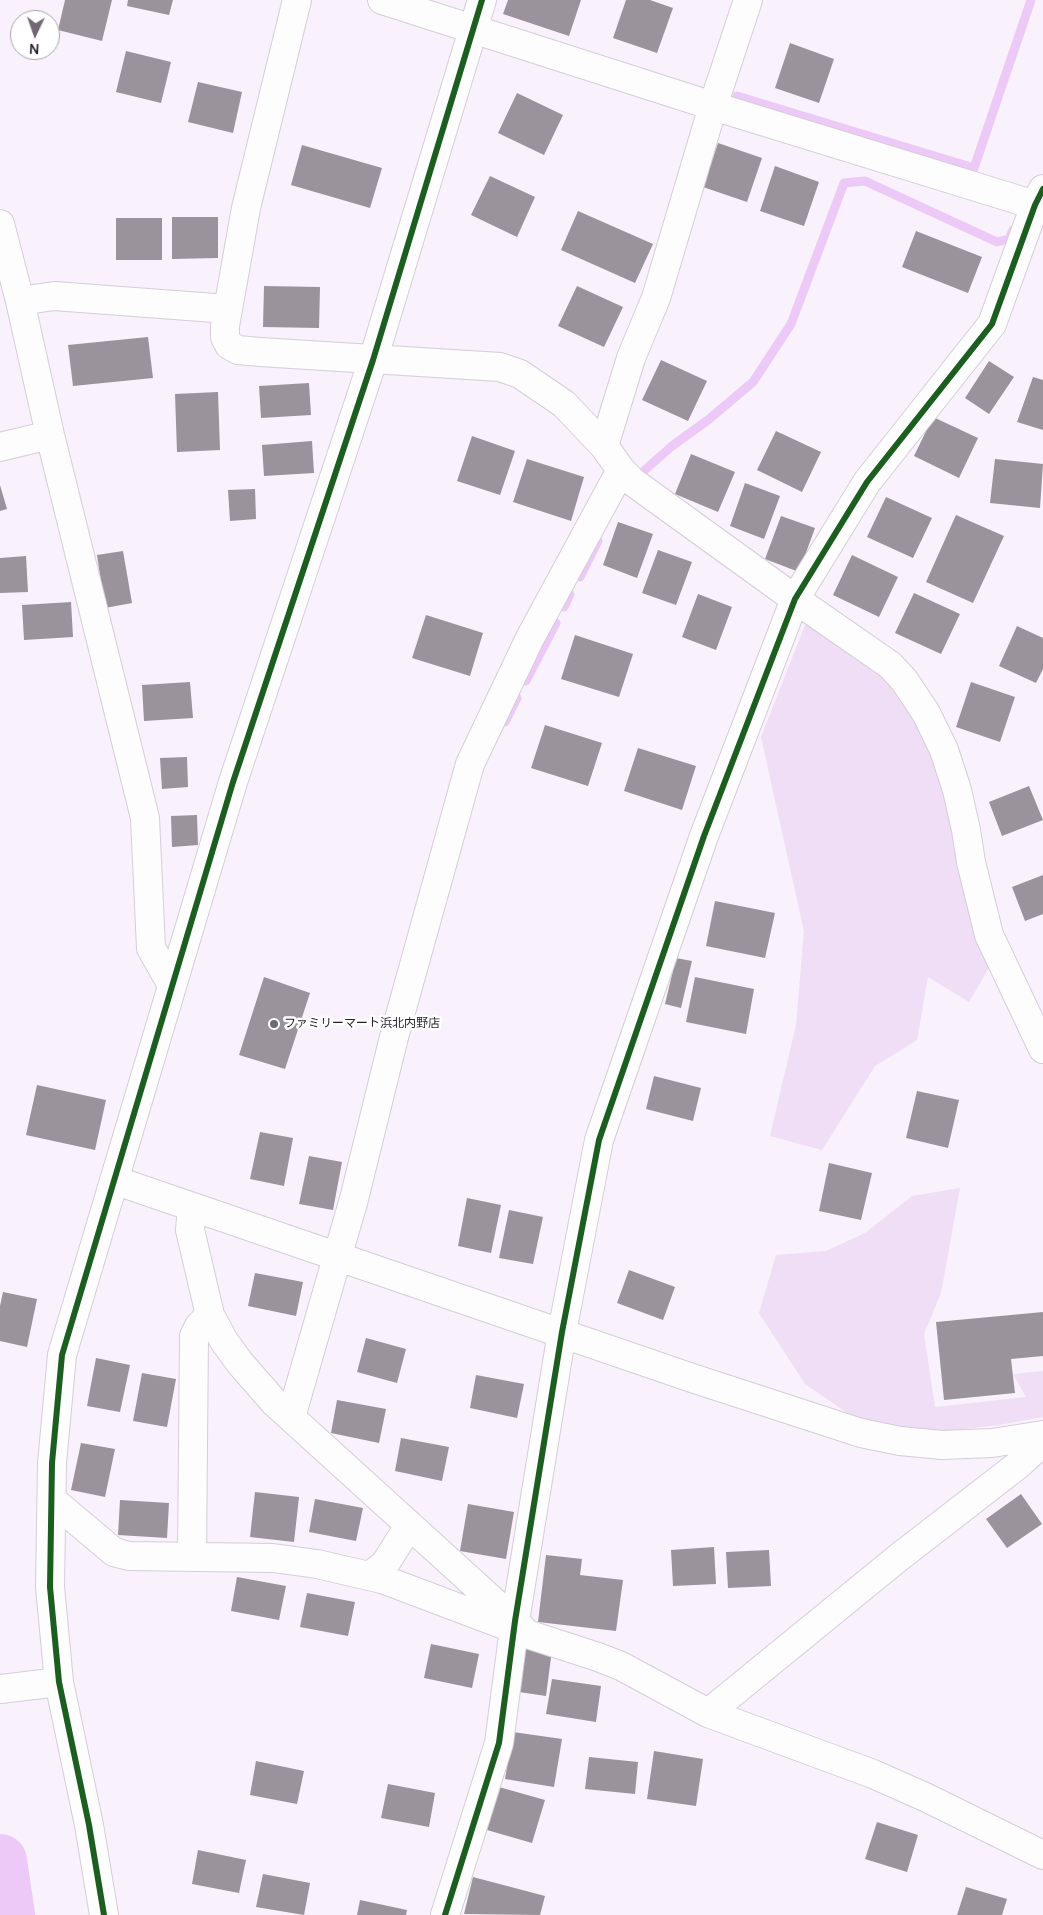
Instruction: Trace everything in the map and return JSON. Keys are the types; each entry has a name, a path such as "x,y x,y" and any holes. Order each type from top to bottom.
{"street":[{"path":"297,0 246,208 225,326 225,337 229,345 238,350 500,367 520,374 564,404 604,446 621,470 633,482 890,665 904,680 926,713 944,750 957,790 971,862 989,935 1043,1049"},
{"path":"382,0 713,106 1039,197 992,324 867,482 795,599 704,836 599,1140 562,1332 514,1625 499,1743 445,1915"},
{"path":"104,1915 89,1825 47,1684 52,1463 62,1356 233,782 373,360 482,0"},
{"path":"604,446 630,358 656,298 713,106 748,0"},
{"path":"0,224 145,818 151,948 172,985"},
{"path":"20,300 54,296 228,309"},
{"path":"0,447 50,435"},
{"path":"291,1417 354,1199 394,1037 470,764 530,638 621,470"},
{"path":"114,1180 338,1255 692,1378 876,1436 918,1443 968,1444 1043,1435"},
{"path":"192,1207 190,1230 210,1315 224,1341 240,1363 275,1403 410,1526 514,1625 527,1634 620,1666 708,1713 873,1774 925,1797 1043,1855"},
{"path":"192,1556 194,1336 199,1326 210,1315"},
{"path":"708,1713 898,1558 1018,1465 1043,1442"},
{"path":"52,1500 114,1552 128,1556 192,1556 295,1560 345,1569 370,1576 514,1625"},
{"path":"370,1576 385,1564 410,1526"},
{"path":"0,1689 47,1684"}],"shaded area":[{"path":"809,615 898,684 942,781 990,966 969,1002 928,977 917,1040 875,1066 822,1150 770,1136 796,1025 804,931 761,737"},
{"path":"960,1188 941,1293 924,1334 935,1407 1026,1397 1013,1374 1043,1371 1043,1417 999,1425 884,1438 805,1384 759,1313 776,1255 826,1251 865,1233 912,1196"}],"building":[{"path":"65,0 112,0 102,41 60,30"},
{"path":"128,0 173,0 169,15 127,6"},
{"path":"508,0 581,0 569,36 503,14"},
{"path":"626,0 650,0 673,8 657,53 613,38"},
{"path":"790,43 834,59 819,103 775,88"},
{"path":"126,51 171,62 161,103 116,92"},
{"path":"198,82 242,92 233,133 188,122"},
{"path":"517,93 563,115 544,155 498,133"},
{"path":"718,143 762,158 747,202 703,187"},
{"path":"302,145 382,168 370,208 291,185"},
{"path":"775,166 819,182 804,226 760,211"},
{"path":"490,176 535,197 517,237 471,215"},
{"path":"578,211 653,244 635,283 561,250"},
{"path":"172,217 218,217 218,258 172,259"},
{"path":"116,218 162,218 162,260 116,260"},
{"path":"916,231 982,257 968,293 902,267"},
{"path":"264,286 320,287 319,328 263,327"},
{"path":"577,286 623,307 604,347 558,326"},
{"path":"148,337 153,378 73,386 68,345"},
{"path":"661,360 707,381 688,421 642,400"},
{"path":"989,361 1014,377 989,414 965,398"},
{"path":"1033,377 1043,380 1043,430 1017,422"},
{"path":"309,383 311,415 261,418 259,386"},
{"path":"218,392 220,450 177,452 175,394"},
{"path":"933,417 978,438 959,478 914,456"},
{"path":"776,431 821,452 802,492 757,470"},
{"path":"472,436 515,451 500,495 457,481"},
{"path":"312,441 314,473 264,476 262,445"},
{"path":"691,454 735,472 718,512 675,494"},
{"path":"527,459 584,477 571,521 513,502"},
{"path":"995,459 1043,464 1040,508 990,503"},
{"path":"745,483 780,496 764,539 730,526"},
{"path":"0,485 7,509 0,511"},
{"path":"255,489 256,519 230,521 228,490"},
{"path":"886,497 932,518 913,558 867,537"},
{"path":"956,515 1004,536 973,603 926,582"},
{"path":"781,516 815,528 799,572 765,559"},
{"path":"618,522 653,534 637,578 603,565"},
{"path":"658,550 692,562 676,605 642,593"},
{"path":"123,551 132,603 105,608 97,555"},
{"path":"852,555 898,577 879,617 833,595"},
{"path":"26,556 28,592 0,593 0,558"},
{"path":"914,593 960,614 941,654 895,633"},
{"path":"698,594 732,607 716,650 682,637"},
{"path":"71,602 73,637 24,640 22,605"},
{"path":"426,615 483,633 470,676 412,658"},
{"path":"1017,626 1043,638 1043,669 1036,683 999,666"},
{"path":"575,635 633,654 619,697 561,679"},
{"path":"190,682 193,718 144,721 142,685"},
{"path":"971,682 1015,697 1000,742 956,727"},
{"path":"545,725 602,743 588,786 531,768"},
{"path":"638,748 696,766 682,810 624,791"},
{"path":"187,757 188,787 162,789 160,758"},
{"path":"1029,786 1043,820 1002,836 989,802"},
{"path":"197,815 198,845 172,847 171,816"},
{"path":"1043,875 1043,914 1025,921 1012,887"},
{"path":"715,901 775,913 765,958 706,946"},
{"path":"676,958 692,961 681,1008 665,1004"},
{"name":"ファミリーマート浜北内野店","path":"264,977 310,993 285,1069 239,1055"},
{"path":"695,977 754,989 746,1034 686,1022"},
{"path":"654,1076 701,1088 693,1121 646,1109"},
{"path":"37,1085 106,1100 95,1150 26,1135"},
{"path":"917,1091 959,1100 948,1148 906,1138"},
{"path":"260,1132 293,1138 284,1186 250,1179"},
{"path":"309,1156 342,1162 333,1210 299,1204"},
{"path":"829,1163 872,1173 861,1220 819,1211"},
{"path":"467,1198 501,1205 491,1253 458,1246"},
{"path":"509,1210 543,1217 533,1264 499,1258"},
{"path":"629,1270 675,1287 663,1320 617,1303"},
{"path":"255,1273 303,1282 296,1316 248,1306"},
{"path":"3,1292 37,1299 27,1347 0,1341 0,1306"},
{"path":"1043,1312 1043,1356 1011,1359 1015,1393 944,1400 936,1322"},
{"path":"366,1338 406,1349 397,1383 357,1372"},
{"path":"96,1358 130,1365 120,1412 87,1406"},
{"path":"142,1373 176,1379 167,1427 133,1421"},
{"path":"476,1375 524,1384 517,1418 470,1408"},
{"path":"337,1400 386,1409 379,1443 331,1433"},
{"path":"401,1438 449,1447 442,1481 395,1471"},
{"path":"81,1443 115,1449 105,1497 71,1490"},
{"path":"255,1492 299,1497 294,1542 250,1537"},
{"path":"1021,1494 1042,1524 1007,1548 986,1519"},
{"path":"315,1499 363,1508 356,1541 309,1532"},
{"path":"120,1500 169,1503 167,1538 118,1535"},
{"path":"468,1504 514,1512 506,1559 460,1551"},
{"path":"714,1547 716,1584 673,1586 671,1550"},
{"path":"769,1550 771,1586 728,1588 726,1552"},
{"path":"546,1555 582,1559 580,1575 623,1580 616,1631 538,1622"},
{"path":"237,1577 286,1586 279,1620 231,1611"},
{"path":"307,1593 355,1602 348,1636 300,1627"},
{"path":"431,1644 479,1654 472,1688 424,1678"},
{"path":"525,1646 552,1650 546,1696 519,1692"},
{"path":"552,1679 601,1686 596,1722 546,1714"},
{"path":"513,1732 562,1739 554,1787 505,1779"},
{"path":"654,1751 703,1759 696,1806 647,1799"},
{"path":"589,1757 638,1762 635,1794 585,1789"},
{"path":"256,1761 304,1771 297,1804 250,1795"},
{"path":"388,1784 435,1793 429,1827 381,1818"},
{"path":"499,1787 545,1800 532,1843 487,1830"},
{"path":"877,1822 918,1835 907,1872 865,1859"},
{"path":"198,1850 246,1860 239,1893 192,1884"},
{"path":"263,1874 310,1883 304,1915 256,1907"},
{"path":"473,1877 545,1896 540,1915 464,1914"},
{"path":"966,1887 1007,1899 1002,1915 957,1915"},
{"path":"360,1900 407,1910 406,1915 357,1915"}],"waterway":[{"path":"737,96 974,168 1031,0"},
{"path":"638,476 672,446 708,420 753,382 791,324 844,183 865,181 997,242 1009,239 1013,230"},
{"path":"580,577 598,541"},
{"path":"564,607 570,594"},
{"path":"526,681 556,623"},
{"path":"505,722 517,698"},
{"path":"0,1861 8,1915"}],"cycle path":[{"path":"104,1915 89,1825 59,1682 50,1587 52,1463 62,1355 233,782 373,360 482,0"},
{"path":"445,1915 499,1743 515,1621 562,1332 599,1140 704,836 795,599 867,482 992,324 1035,205 1043,189"}],"place":[{"name":"ファミリーマート浜北内野店","path":"274,1024"}]}
